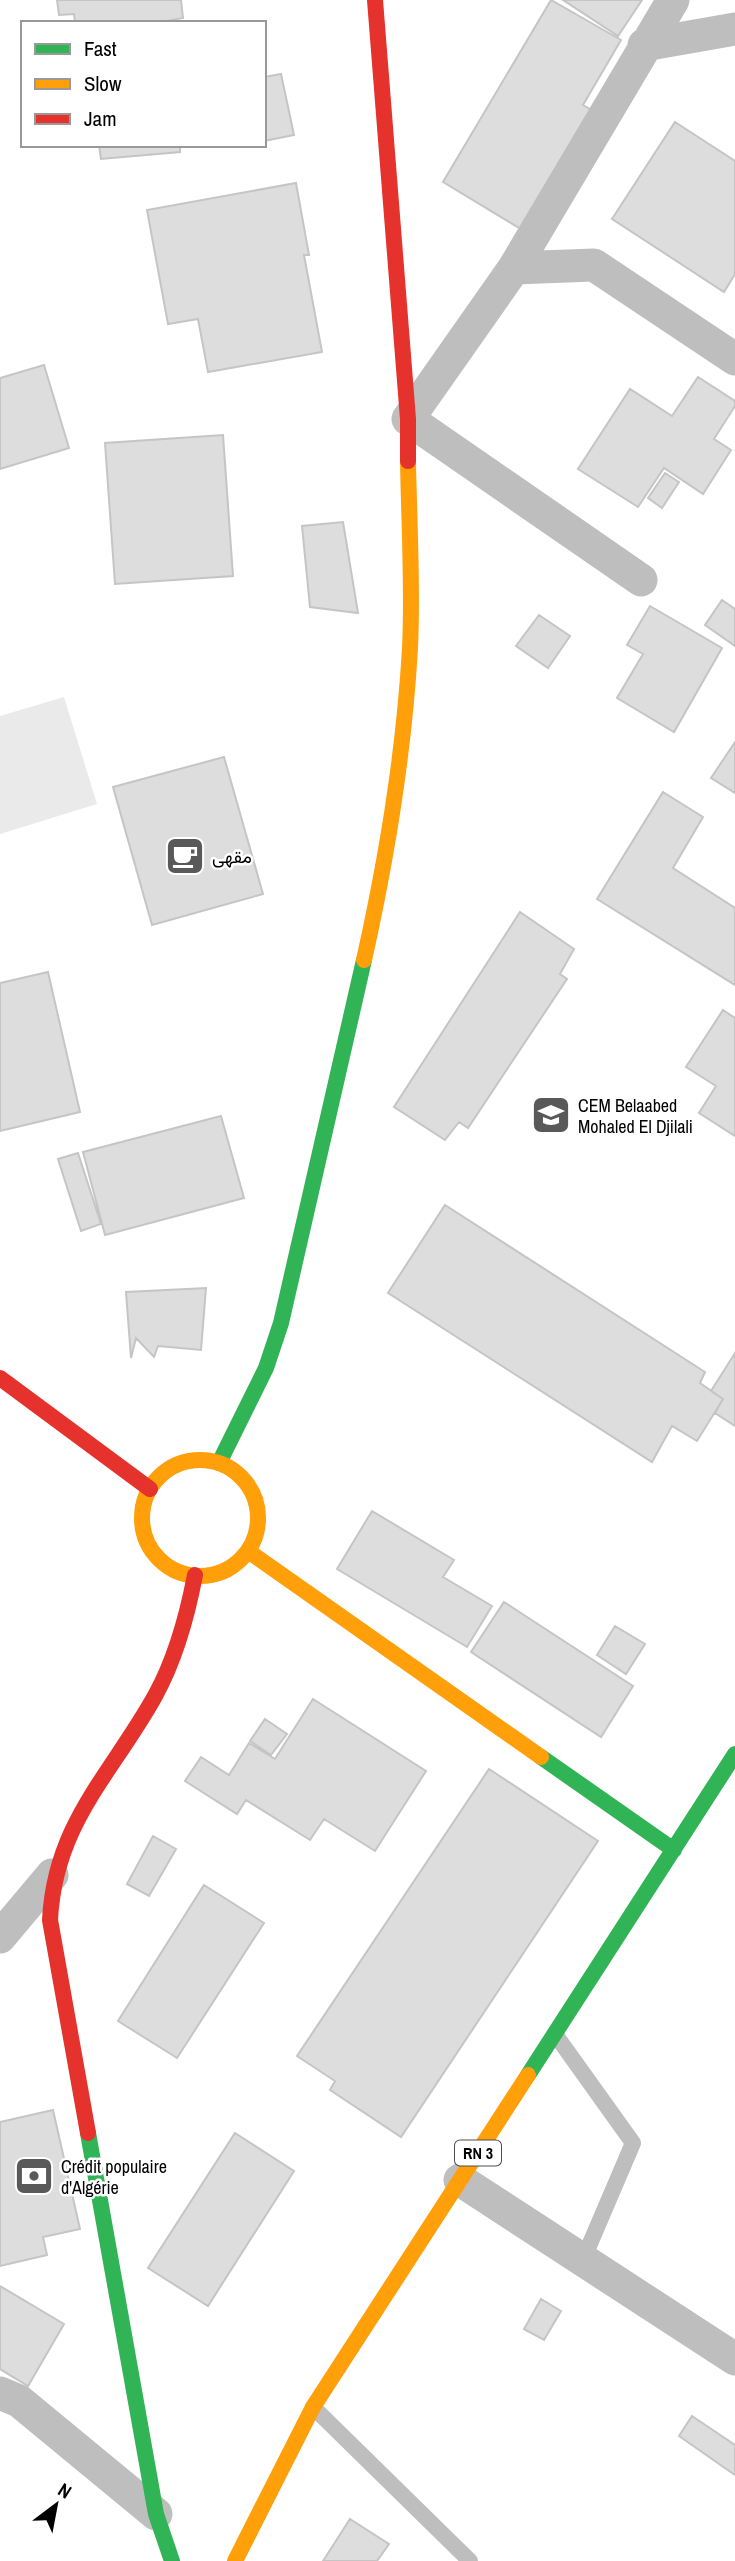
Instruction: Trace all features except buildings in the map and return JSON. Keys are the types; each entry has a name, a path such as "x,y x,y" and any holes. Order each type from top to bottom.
{"street":[{"path":"219,1463 257,1389 281,1323 384,871 401,759 410,646 408,419 376,0"},
{"path":"408,419 514,268 673,0"},
{"path":"644,46 735,29"},
{"path":"514,268 594,265 735,359"},
{"path":"408,419 641,580"},
{"path":"0,1378 150,1489"},
{"path":"203,1460 219,1463 244,1480 258,1508 258,1523 248,1551 224,1570 195,1575 179,1572 153,1551 143,1520 144,1504 150,1489 172,1467 203,1460"},
{"path":"248,1551 674,1850"},
{"path":"0,1937 52,1875 69,1833 148,1709 177,1653 188,1615 195,1575"},
{"name":"RN 3","path":"235,2561 313,2407 735,1754"},
{"path":"52,1875 50,1920 156,2514 172,2561"},
{"path":"460,2180 735,2359"},
{"path":"0,2393 19,2402 156,2514"}],"lane":[{"path":"0,1402 15,1389"},
{"path":"555,2034 633,2143 583,2260"},
{"path":"313,2407 470,2561"}],"shaded area":[{"path":"64,697 97,804 0,834 0,716"}],"traffic: fast":[{"path":"219,1463 266,1368 281,1323 364,960"},
{"path":"528,2075 735,1754"},
{"path":"541,1757 674,1850"},
{"path":"88,2133 156,2514 172,2561"}],"traffic: slow":[{"path":"364,960 380,883 404,727 411,601 408,461"},
{"path":"200,1460 222,1465 241,1477 253,1496 258,1518 253,1540 241,1559 222,1571 200,1576 178,1571 159,1559 147,1540 142,1518 147,1496 159,1477 178,1465 200,1460"},
{"path":"248,1551 541,1757"},
{"path":"235,2561 313,2407 528,2075"}],"traffic: jam":[{"path":"375,0 408,419 408,461"},
{"path":"0,1378 150,1489"},
{"path":"88,2133 50,1920 54,1886 62,1855 74,1827 155,1696 169,1667 180,1637 195,1575"}],"place":[{"name":"مقهى","path":"185,856"},
{"name":"CEM Belaabed Mohaled El Djilali","path":"551,1115"},
{"name":"Crédit populaire d'Algérie","path":"34,2176"}]}
